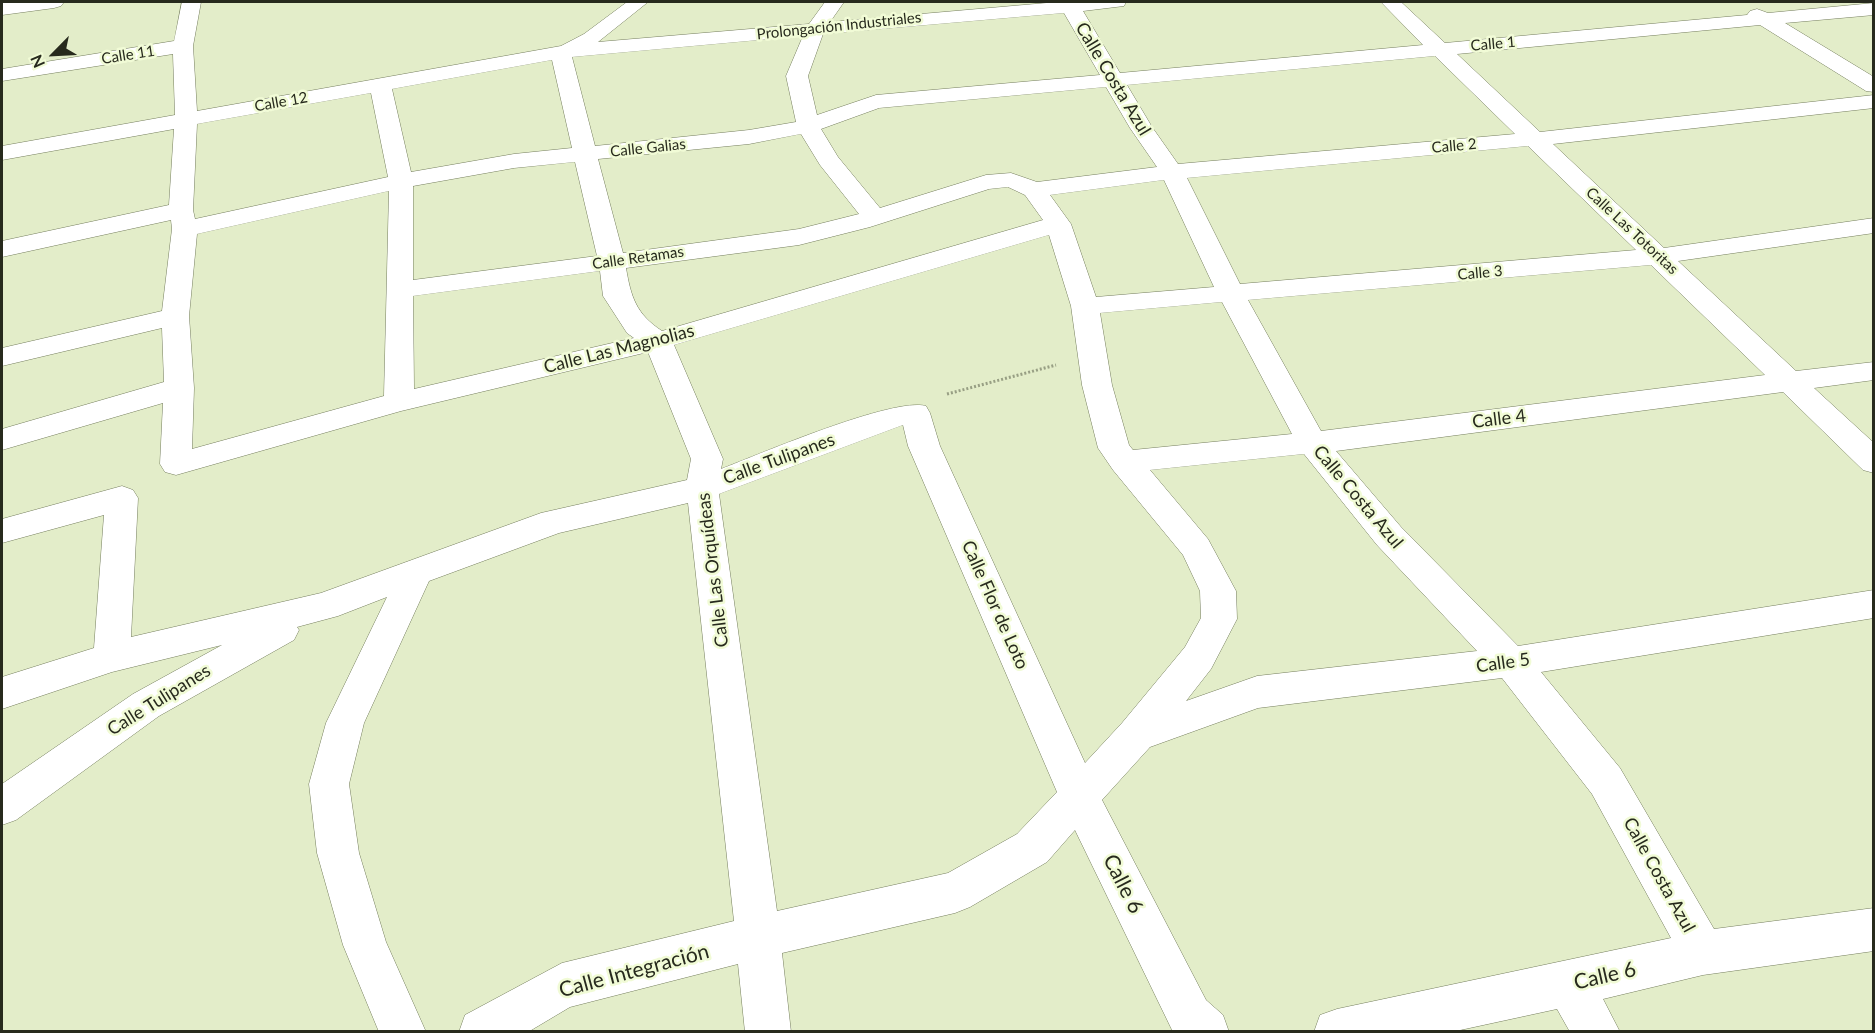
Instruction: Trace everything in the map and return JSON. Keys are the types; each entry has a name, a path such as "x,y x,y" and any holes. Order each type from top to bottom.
{"street":[{"path":"2,9 54,2"},
{"path":"2,440 179,388 176,316 183,220 186,118 183,46 193,2"},
{"path":"638,2 591,38 560,52 612,262 616,296 637,327 658,341"},
{"path":"834,2 815,30 797,76 808,126 828,160 874,217"},
{"name":"Prolongación Industriales","path":"560,52 815,30 1069,4 1117,2"},
{"name":"Calle Las Totoritas","path":"1390,2 1660,256 1874,462"},
{"path":"1737,2 1874,86"},
{"name":"Calle Costa Azul","path":"1069,4 1142,128 1172,172 1232,295 1312,443 1389,536 1511,662 1606,781 1703,954"},
{"name":"Calle 1","path":"1112,79 1874,9"},
{"name":"Calle 11","path":"2,75 183,46"},
{"name":"Calle 12","path":"2,153 560,52"},
{"name":"Calle Galias","path":"2,249 183,220 514,161 749,138 808,126 876,102 1112,79"},
{"path":"380,85 401,181 399,402"},
{"name":"Calle 2","path":"1034,190 1172,172 1534,139 1874,101"},
{"name":"Calle Retamas","path":"400,290 799,237 874,217 986,182 1011,180 1034,190"},
{"name":"Calle Integración","path":"482,1032 562,986 758,937 955,892 1032,848 1136,735 1198,658 1219,619 1218,591 1196,548 1114,448 1097,385 1085,306 1058,224 1034,190"},
{"name":"Calle Las Magnolias","path":"179,388 176,464 399,402 658,341 1058,224"},
{"name":"Calle 3","path":"1085,306 1660,256 1874,225"},
{"path":"2,357 176,316"},
{"name":"Calle Las Orquídeas","path":"658,341 707,459 702,488 768,1032"},
{"name":"Calle 4","path":"1124,462 1312,443 1874,371"},
{"name":"Calle Tulipanes","path":"2,693 112,657 325,606 415,575 553,522 702,488 889,418 915,413"},
{"name":"Calle Flor de Loto","path":"915,413 924,446 1079,795"},
{"path":"2,531 122,498 112,657"},
{"path":"403,1032 361,933 338,853 329,784 345,723 415,575"},
{"name":"Calle 5","path":"1136,735 1194,712 1257,692 1511,662 1874,604"},
{"name":"Calle Tulipanes","path":"2,807 146,705 230,656 325,606"},
{"name":"Calle 6","path":"1079,795 1190,1016 1206,1032"},
{"name":"Calle 6","path":"1337,1032 1703,954 1874,929"},
{"path":"1568,984 1597,1032"}],"path":[{"path":"915,413 937,396 1094,355"}]}
